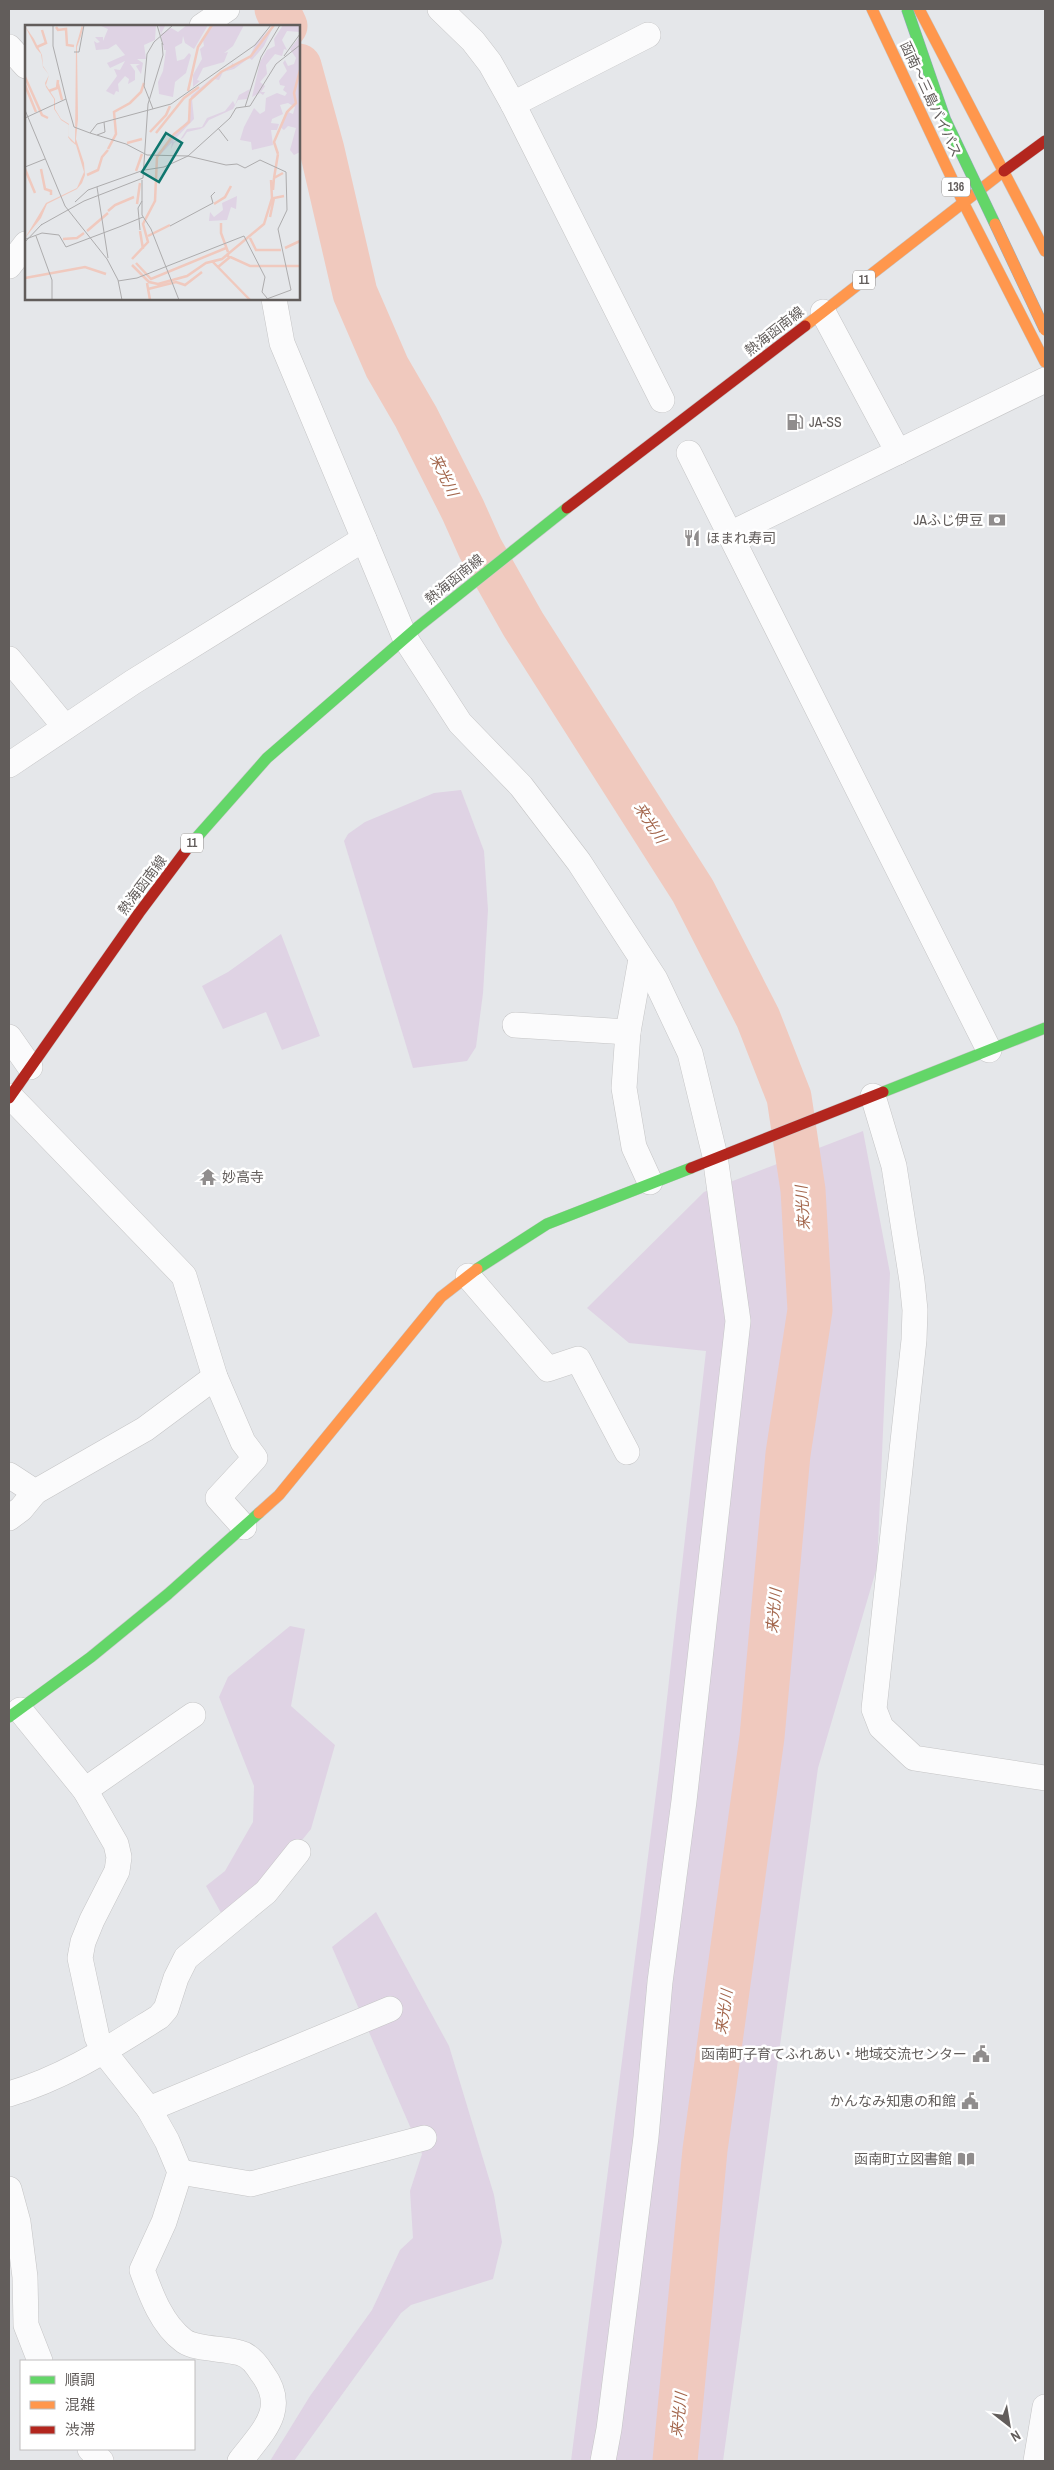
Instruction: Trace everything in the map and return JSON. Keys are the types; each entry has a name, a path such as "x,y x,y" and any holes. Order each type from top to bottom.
{"main road":[{"name":"函南～三島バイパス","path":"872,9 963,202 1045,362"},
{"path":"907,9 945,119 1045,330"},
{"name":"函南～三島バイパス","path":"919,9 1045,251"},
{"name":"熱海函南線","path":"10,1097 139,913 192,844 267,758 412,632 554,518 963,202 1045,141"},
{"path":"14,1713 160,1600 279,1495 441,1296 491,1258 547,1224 1045,1028"}],"street":[{"path":"440,9 473,41 490,63 513,104 662,400"},
{"path":"513,104 648,35"},
{"path":"9,47 25,65"},
{"path":"9,266 25,245"},
{"path":"274,300 282,343 364,539 412,632 460,723 521,786 579,862 654,979 690,1053 721,1155 738,1321 684,1802 660,1982 646,2137 609,2429 603,2461"},
{"path":"822,312 898,452"},
{"path":"730,534 1045,380"},
{"path":"689,453 990,1050"},
{"path":"9,765 133,682 364,539"},
{"path":"9,659 65,727"},
{"path":"641,959 628,1032 624,1088 634,1147 650,1182"},
{"path":"515,1025 628,1032"},
{"path":"9,1037 30,1067"},
{"path":"10,1097 184,1276 215,1377 242,1442 255,1458 218,1498 244,1527"},
{"path":"864,1100 894,1166 915,1310 914,1340 874,1709 882,1727 914,1758 1045,1778"},
{"path":"468,1276 548,1369 578,1359 628,1452"},
{"path":"9,1518 21,1510 35,1492 145,1429 215,1377"},
{"path":"9,1475 35,1492"},
{"path":"14,1713 85,1790 116,1844 119,1857 117,1871 83,1942 80,1958 97,2037 104,2052 149,2109 167,2141 180,2172 164,2222 142,2270 151,2296 172,2330 186,2342 242,2353 256,2364 272,2385 274,2411 240,2461"},
{"path":"85,1790 193,1715"},
{"path":"9,2094 51,2080 104,2052 159,2017 166,2009 176,1978 186,1958 266,1892 298,1852"},
{"path":"149,2109 390,2009"},
{"path":"180,2172 251,2184 424,2138"},
{"path":"9,2189 18,2222 25,2277 18,2329 39,2360"},
{"path":"1036,2461 1045,2407"},
{"path":"91,2450 101,2461"}],"shaded area":[{"path":"461,790 484,851 488,910 483,993 476,1047 467,1061 413,1068 344,841 348,834 365,822 434,793"},
{"path":"281,934 320,1036 282,1050 266,1012 223,1029 202,986 228,972"},
{"path":"863,1131 890,1273 877,1567 818,1768 723,2461 571,2461 659,1770 706,1351 629,1343 587,1308 704,1192"},
{"path":"290,1626 305,1629 291,1706 335,1745 311,1829 274,1875 225,1920 206,1886 225,1871 253,1822 254,1786 219,1697 228,1677"},
{"path":"376,1912 449,2046 494,2195 502,2242 493,2279 411,2305 401,2313 294,2461 270,2461 310,2396 372,2310 400,2250 413,2238 410,2191 422,2154 332,1947"}],"waterway":[{"name":"来光川","path":"277,9 285,25"},
{"name":"来光川","path":"300,70 322,150 355,293 387,367 416,417 480,548 523,624 693,891 758,1018 789,1097 803,1190 810,1310 788,1454 762,1737 705,2150 675,2461"}],"traffic: fast":[{"path":"907,9 945,119 995,224"},
{"path":"190,845 267,758 419,626 567,508"},
{"path":"883,1092 1045,1028"},
{"path":"477,1269 547,1224 691,1168"},
{"path":"9,1717 91,1657 168,1594 259,1513"}],"traffic: slow":[{"path":"872,9 963,202 1045,362"},
{"path":"919,9 1045,251"},
{"path":"805,326 1004,171"},
{"path":"995,224 1045,330"},
{"path":"259,1513 279,1495 441,1297 477,1269"}],"traffic: jam":[{"path":"1004,171 1045,141"},
{"path":"567,508 805,326"},
{"path":"9,1098 139,913 190,845"},
{"path":"691,1168 883,1092"}],"place":[{"name":"JA-SS","path":"795,422"},
{"name":"JAふじ伊豆","path":"997,520"},
{"name":"ほまれ寿司","path":"692,538"},
{"name":"妙高寺","path":"208,1177"},
{"name":"函南町子育てふれあい・地域交流センター","path":"981,2054"},
{"name":"かんなみ知恵の和館","path":"970,2101"},
{"name":"函南町立図書館","path":"966,2159"}]}
